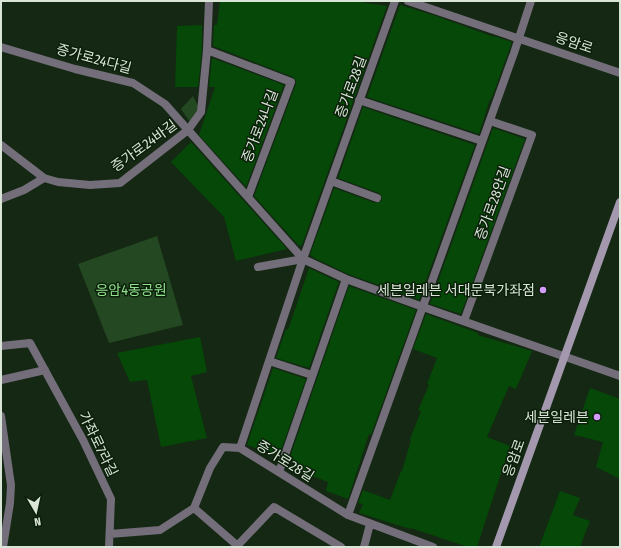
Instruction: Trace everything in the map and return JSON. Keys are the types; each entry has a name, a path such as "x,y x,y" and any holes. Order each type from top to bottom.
{"main road":[{"name":"응암로","path":"496,547 620,202"}],"street":[{"path":"188,130 201,112 207,50 209,1"},
{"name":"증가로28길","path":"395,1 303,259 240,448 348,516 433,547"},
{"path":"408,1 519,38"},
{"path":"348,516 490,121 531,1"},
{"name":"응암로","path":"519,38 620,73"},
{"name":"증가로24다길","path":"1,47 133,83 164,104 188,130"},
{"name":"증가로24나길","path":"207,50 291,82 248,197"},
{"path":"359,100 482,141"},
{"name":"증가로28안길","path":"464,322 532,135 490,121"},
{"name":"증가로24나길","path":"188,130 303,259"},
{"name":"증가로24바길","path":"1,145 44,178 58,182 90,185 120,183 188,130"},
{"path":"1,199 24,190 44,178"},
{"path":"331,181 377,198"},
{"path":"258,267 303,259 346,279 620,376"},
{"path":"278,472 346,279"},
{"name":"가좌로7라길","path":"1,346 30,342 83,440 111,499 109,547"},
{"path":"269,361 312,375"},
{"path":"1,380 45,370"},
{"path":"1,416 11,485 10,503 3,547"},
{"path":"110,534 160,530 194,508 210,468 223,447 240,448"},
{"path":"194,508 235,546 274,507 341,547"},
{"path":"364,547 370,524"}],"green space":[{"path":"193,96 201,112 192,125 181,109"},
{"name":"응암4동공원","path":"157,236 183,325 109,343 78,264"}],"building":[{"path":"220,1 354,1 387,6 302,245 299,246 254,196 296,81 293,77 213,46 214,25 217,25"},
{"path":"400,5 512,42 491,100 490,99 479,134 367,97"},
{"path":"202,25 202,50 198,87 175,87 177,26"},
{"path":"212,58 284,85 246,187 199,135 215,87 209,87"},
{"path":"363,107 475,145 419,300 348,274 310,255 334,188 375,203 382,200 379,193 338,178"},
{"path":"493,128 525,139 461,314 430,304"},
{"path":"191,142 287,249 236,261 224,217 171,162"},
{"path":"309,268 339,282 309,368 276,358 286,329 288,330"},
{"path":"349,286 416,310 371,435 369,434 348,499 326,491 328,482 294,469 296,462 289,460"},
{"path":"426,314 478,333 478,335 532,351 516,389 509,386 487,437 510,446 477,547 468,547 359,513 363,504 358,503 363,490 390,500 402,471 411,440 410,439 421,411 418,410 429,385 427,384 437,358 413,349"},
{"path":"200,337 207,372 191,376 207,438 161,447 147,380 130,382 117,353"},
{"path":"273,368 306,379 279,456 247,445"},
{"name":"세븐일레븐","path":"590,388 620,399 620,479 596,467 603,442 574,435"},
{"path":"560,491 580,498 573,515 590,521 580,547 539,547"}],"place":[{"name":"세븐일레븐 서대문북가좌점","path":"543,290"},
{"name":"세븐일레븐","path":"597,417"}]}
